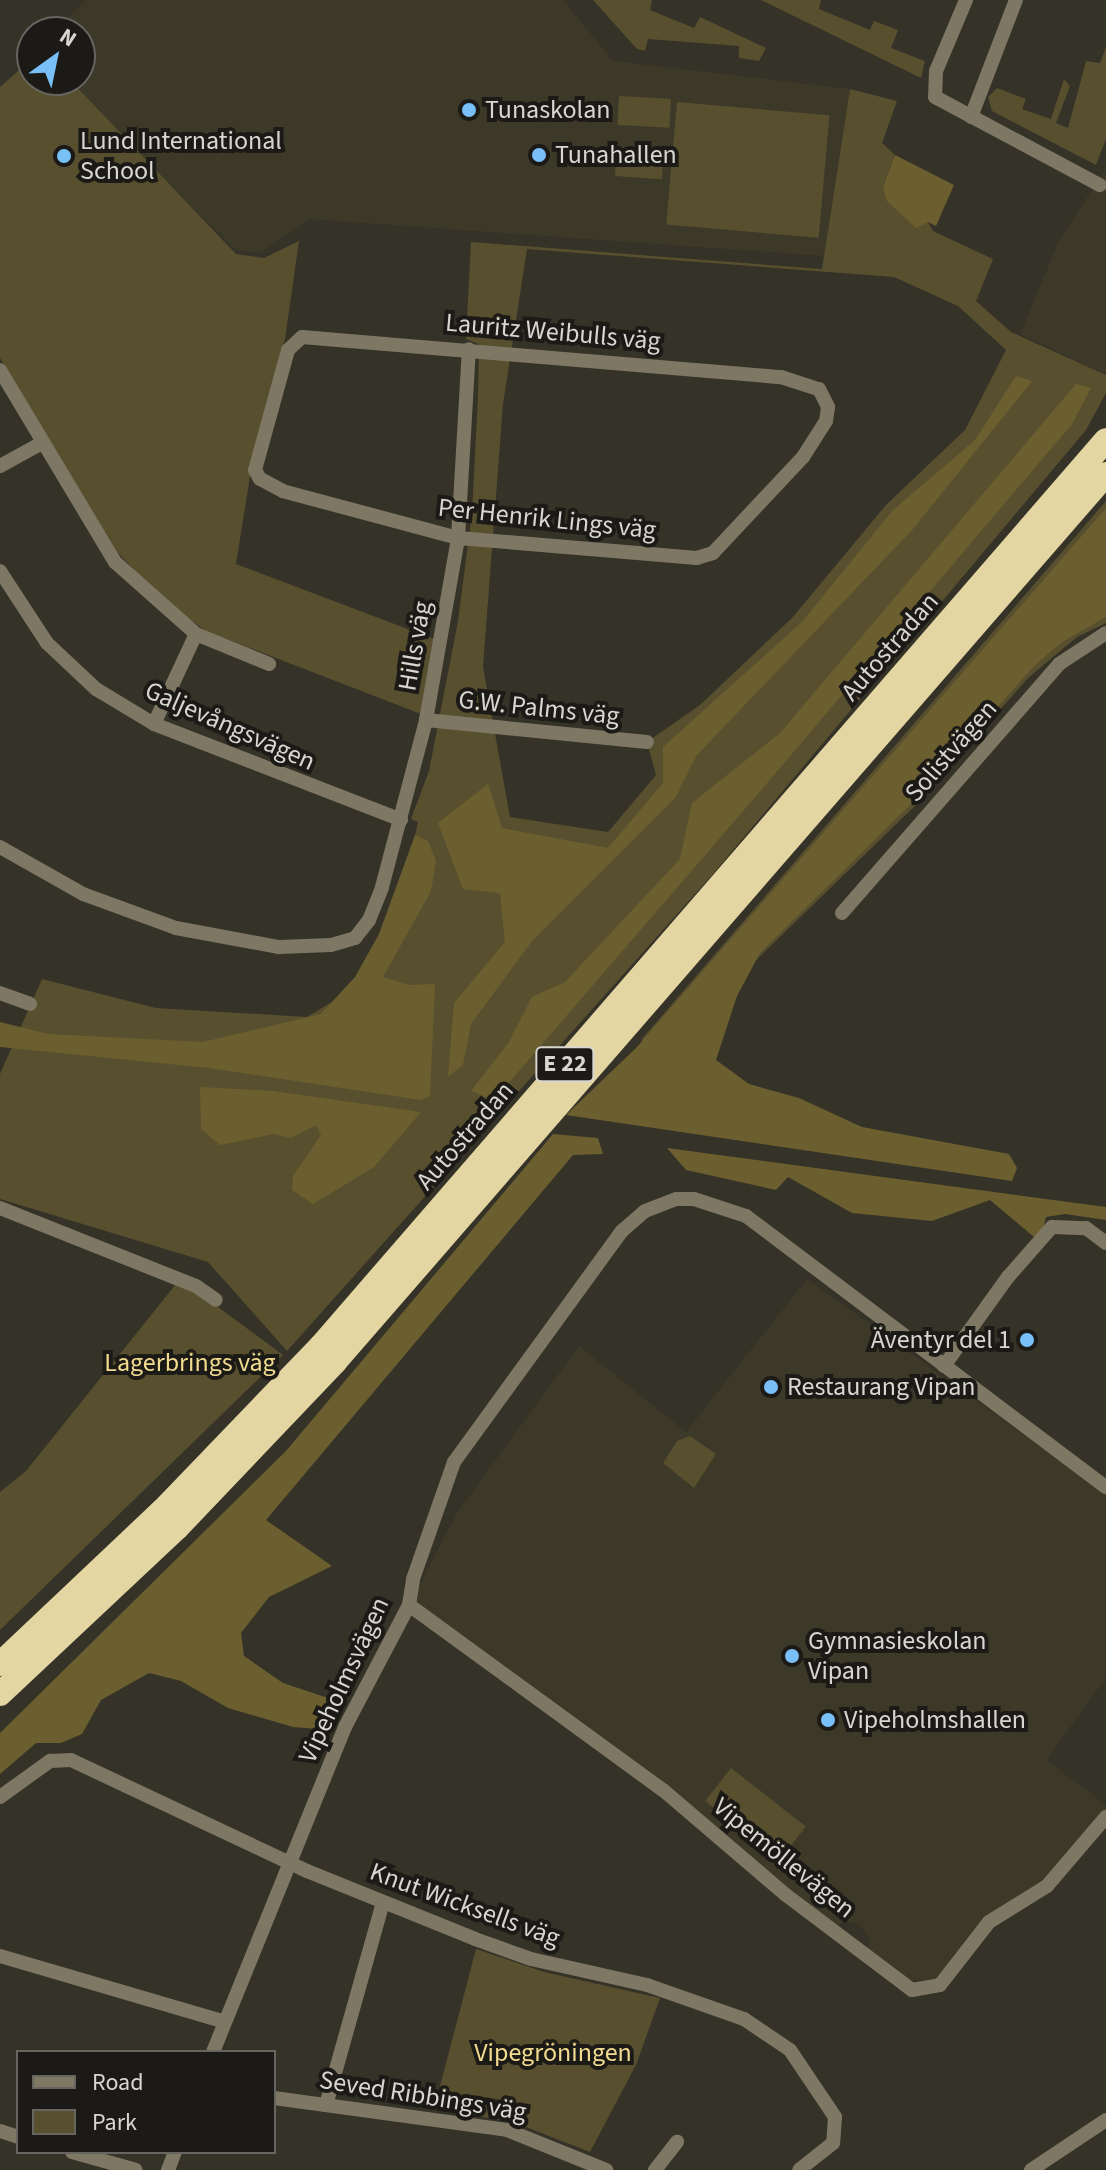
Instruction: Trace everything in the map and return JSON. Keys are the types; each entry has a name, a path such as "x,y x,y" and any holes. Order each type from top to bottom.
{"highway":[{"name":"Autostradan","path":"0,1664 162,1511 320,1347 1106,440"},
{"name":"Autostradan","path":"0,1694 85,1617 235,1469 379,1313 1106,474"},
{"path":"0,1708 85,1617"}],"street":[{"path":"966,0 932,92 971,117 1100,185"},
{"path":"971,117 1016,0"},
{"name":"Lauritz Weibulls väg","path":"288,350 296,338 309,336 750,373 819,389"},
{"name":"Hills väg","path":"0,847 83,894 176,928 279,947 331,945 355,938 369,920 401,820 426,720 458,538 469,349"},
{"name":"Per Henrik Lings väg","path":"288,350 255,470 260,479 283,491 458,538 697,558 727,544 823,431 828,407 819,389"},
{"path":"0,370 115,562 196,634 269,664"},
{"path":"0,466 42,443"},
{"name":"Galjevångsvägen","path":"0,571 47,643 96,689 154,724 401,820"},
{"name":"Solistvägen","path":"842,913 1059,664 1106,633"},
{"path":"154,724 196,634"},
{"name":"G.W. Palms väg","path":"426,720 647,742"},
{"path":"0,993 30,1004"},
{"name":"Vipeholmsvägen","path":"214,2050 345,1727 409,1605 435,1508 454,1462 622,1231 645,1211 677,1199 711,1201 755,1222 1106,1487"},
{"path":"0,1208 196,1286 216,1300"},
{"path":"944,1366 1008,1277 1052,1227 1086,1228 1106,1243"},
{"name":"Vipemöllevägen","path":"409,1605 663,1790 786,1895 912,1990 940,1985 989,1922 1069,1866 1106,1817"},
{"name":"Knut Wicksells väg","path":"0,1797 57,1760 99,1772 290,1863 504,1950 647,1985 744,2019 790,2050 835,2117 833,2143 799,2170"},
{"path":"326,2105 383,1902"},
{"path":"0,1956 225,2022"},
{"name":"Seved Ribbings väg","path":"276,2098 507,2130 606,2170"},
{"path":"1031,2170 1106,2120"},
{"path":"655,2170 677,2142"},
{"path":"79,2154 136,2170"}],"shaded area":[{"name":"Tunaskolan","path":"87,0 563,0 613,61 850,89 824,256 309,219 261,253 236,250 77,96 96,96 96,16 70,16"},
{"path":"895,155 954,185 936,226 928,222 916,228 886,200 883,187"},
{"path":"1106,168 1106,375 1020,334 1059,241"},
{"path":"1016,376 1032,381 913,529 696,756 675,798 532,941 471,1024 463,1065 448,1077 454,1003 505,942 500,893 463,889 438,823 488,784 502,828 608,848 663,783 663,747 802,622 893,510 975,440"},
{"path":"1076,384 1091,388 1072,424 768,782 494,1100 471,1091 509,1042 532,997 565,982 680,859 692,803 780,733"},
{"path":"1106,508 1106,617 1062,642 1034,666 916,799 760,953 737,996 716,1060 749,1084 799,1098 862,1127 1009,1154 1017,1168 1012,1181 566,1115 636,1048"},
{"path":"415,835 428,841 436,861 431,891 383,977 409,985 435,984 430,1096 421,1100 209,1068 0,1047 0,1022 48,1034 203,1042 321,1014 355,977 379,934"},
{"path":"200,1087 273,1091 421,1112 374,1167 313,1204 292,1190 293,1176 321,1135 316,1125 291,1138 274,1134 220,1145 201,1129"},
{"path":"553,1134 598,1138 603,1154 573,1155 266,1520 332,1566 269,1597 241,1633 244,1656 283,1683 328,1698 333,1713 317,1729 293,1727 228,1708 181,1681 149,1673 101,1700 82,1734 61,1743 36,1743 0,1774 0,1733 286,1451"},
{"path":"667,1148 1106,1207 1106,1220 1065,1214 1046,1217 1040,1242 990,1200 932,1221 852,1213 788,1177 776,1190 686,1170"},
{"name":"Gymnasieskolan Vipan","path":"807,1279 1106,1494 1106,1678 1046,1760 1106,1805 1106,1817 1069,1866 1006,1910 947,1979 908,1981 865,1954 870,1941 860,1924 845,1921 832,1929 663,1790 409,1605 457,1513 579,1346 686,1432"}],"green space":[{"path":"593,0 652,0 650,10 694,28 700,17 766,48 759,61 739,58 739,46 648,39 645,51 637,49"},
{"path":"761,0 821,0 819,9 870,30 874,21 898,30 891,48 925,61 921,78"},
{"path":"1106,47 1106,139 1096,165 992,111 988,97 997,88 1026,99 1022,109 1051,119 1064,79 1070,86 1056,123 1068,128 1086,61 1100,63"},
{"path":"16,73 16,96 85,96 236,254 264,258 299,241 285,339 251,470 236,564 434,639 421,714 206,631 164,601 118,553 0,358 0,87"},
{"path":"850,89 897,101 882,143 895,155 883,187 886,200 928,222 933,231 993,259 976,301 1011,332 1106,375 1106,393 1086,430 713,874 287,1351 208,1262 0,1199 0,1074 42,979 156,1008 307,1017 365,982 414,840 418,822 411,819 429,771 458,621 472,513 478,396 479,344 466,339 471,242 822,269","holes":["527,249 894,277 958,306 1006,350 965,430 886,505 792,618 700,705 647,742 656,775 608,832 510,817 483,667 503,404"]},
{"path":"619,96 671,99 669,128 617,125"},
{"path":"677,102 829,115 819,238 666,225"},
{"path":"617,147 664,150 662,179 615,176"},
{"path":"1106,501 1106,623 1077,637 1028,678 918,803 754,962 674,1063 641,1040"},
{"name":"Lagerbrings väg","path":"180,1279 283,1355 0,1630 0,1492 26,1471"},
{"path":"690,1436 716,1454 694,1488 663,1463 677,1441"},
{"path":"731,1768 806,1826 780,1860 705,1801"},
{"name":"Vipegröningen","path":"476,1949 544,1972 660,1998 636,2065 590,2152 513,2122 434,2109"}],"place":[{"name":"Tunaskolan","path":"469,110"},
{"name":"Tunahallen","path":"539,155"},
{"name":"Lund International School","path":"64,156"},
{"name":"Äventyr del 1","path":"1027,1340"},
{"name":"Restaurang Vipan","path":"771,1387"},
{"name":"Gymnasieskolan Vipan","path":"792,1656"},
{"name":"Vipeholmshallen","path":"828,1720"}]}
